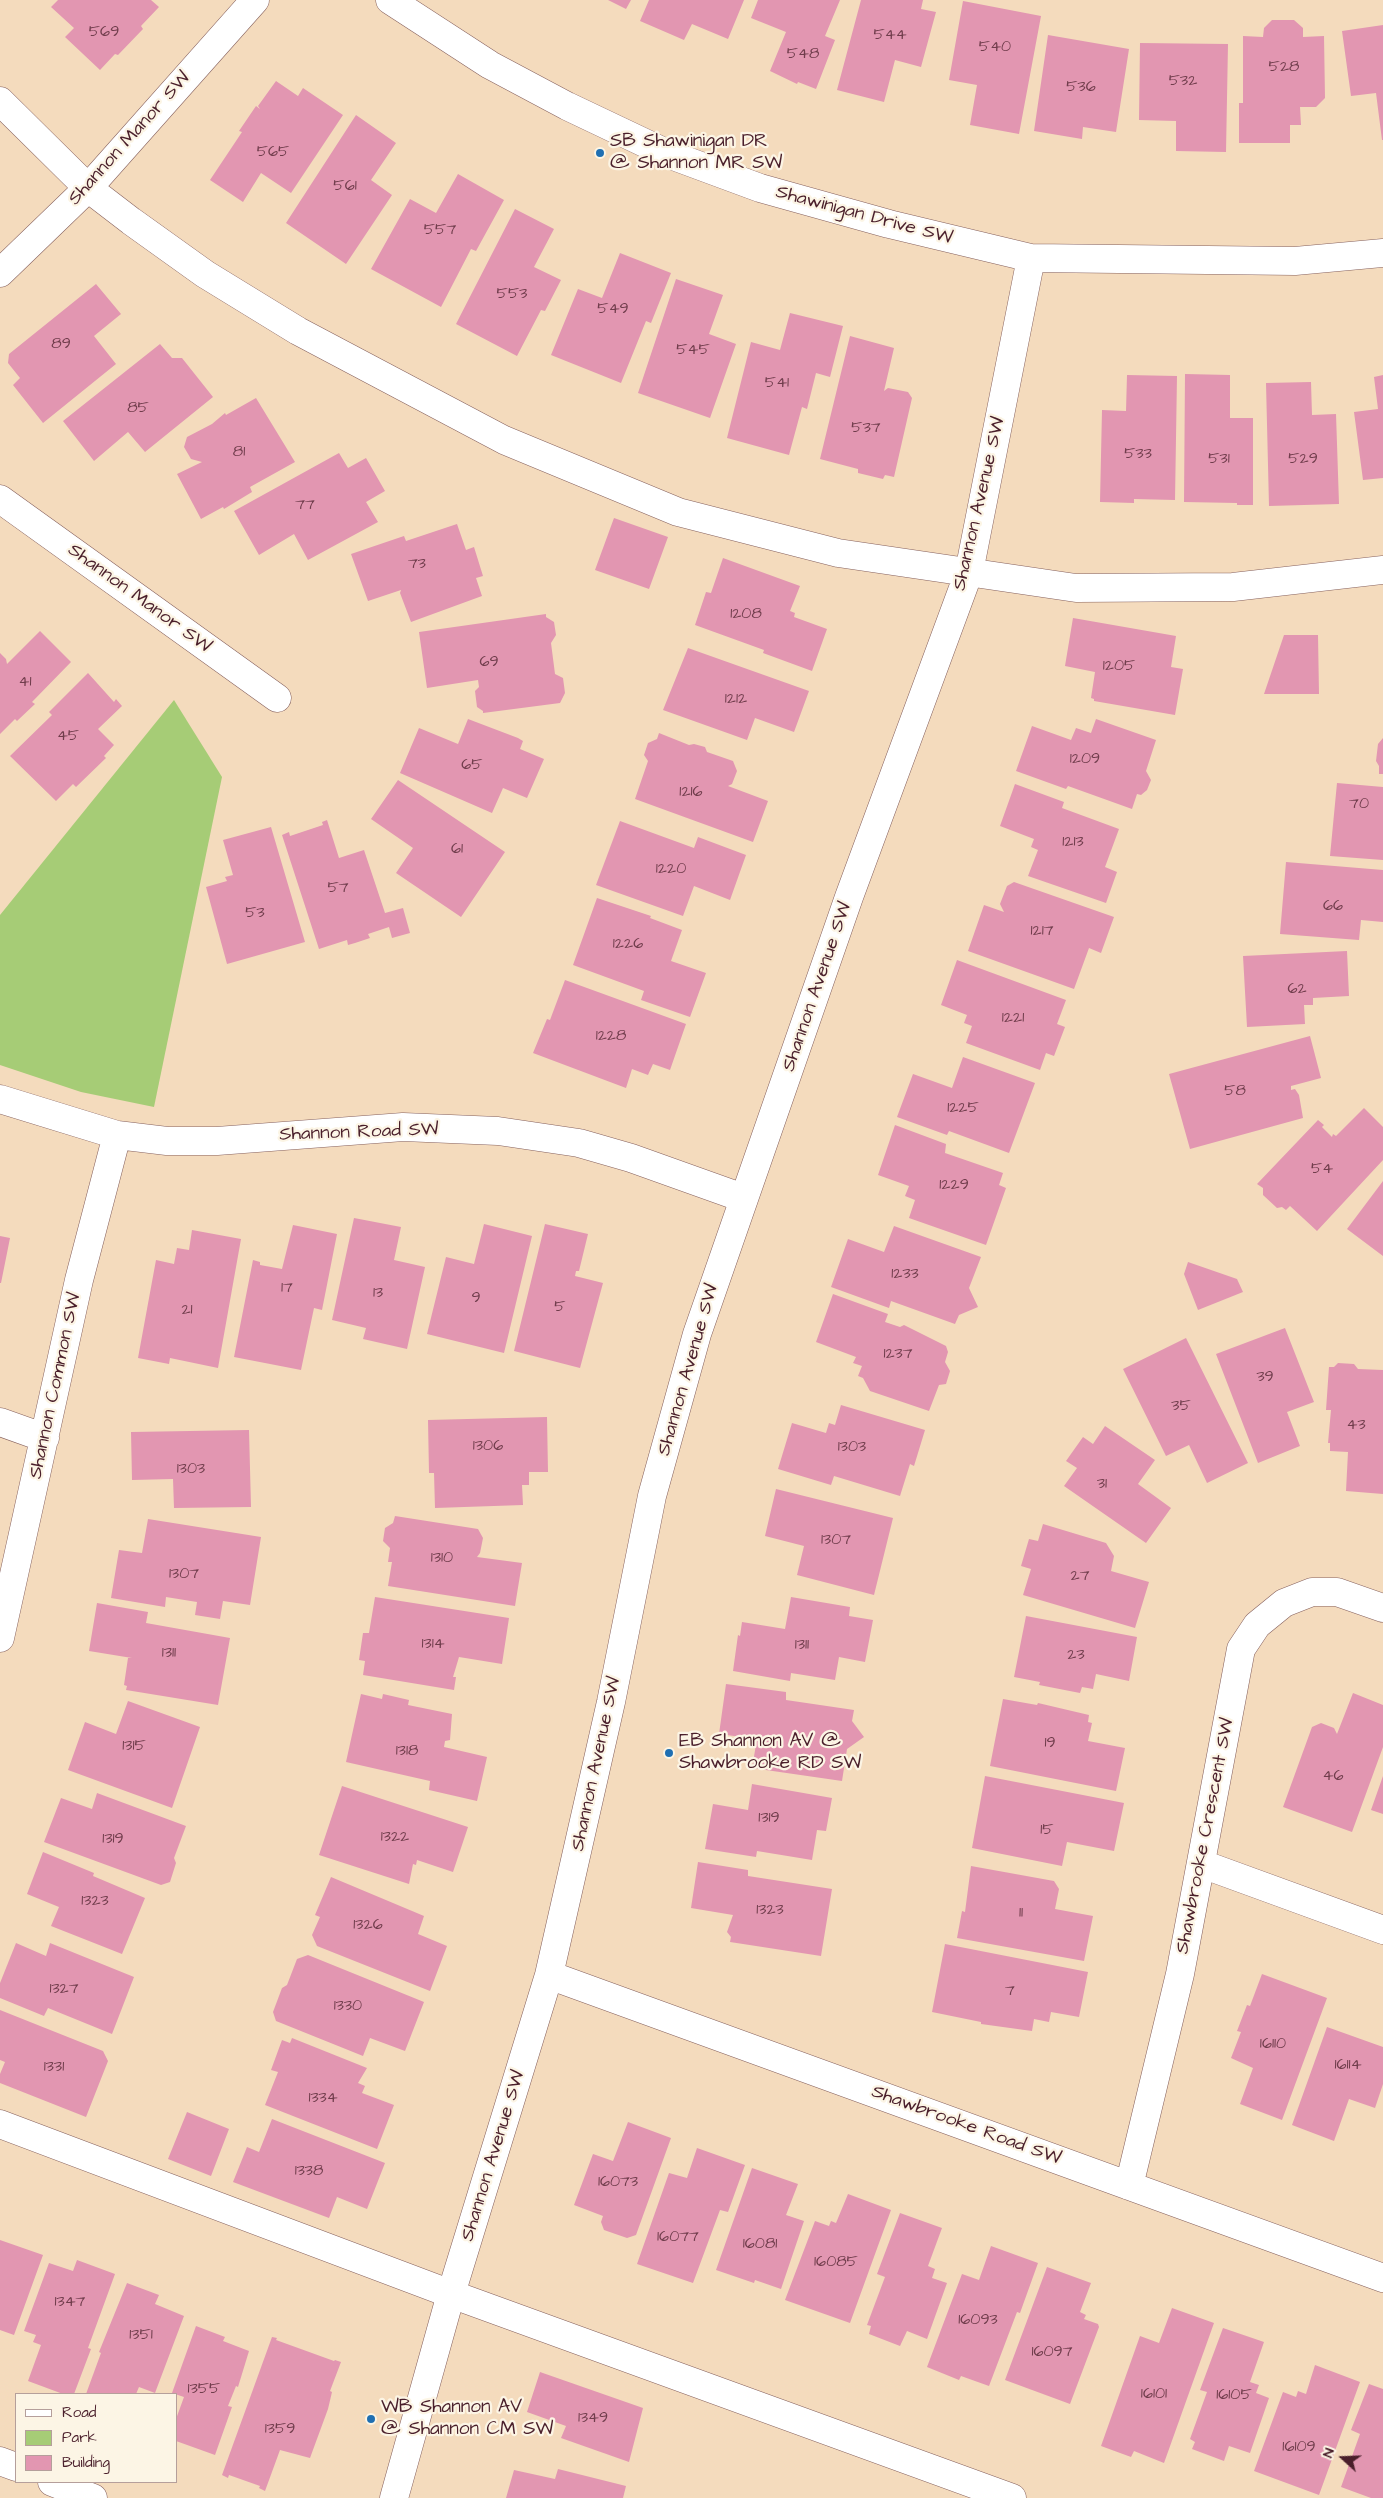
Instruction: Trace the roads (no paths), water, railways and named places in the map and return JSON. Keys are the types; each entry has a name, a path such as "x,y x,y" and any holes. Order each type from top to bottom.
{"street":[{"name":"Shannon Manor SW","path":"0,273 88,188 255,0"},
{"name":"Shawinigan Drive SW","path":"390,0 490,65 567,106 668,154 760,188 889,224 1031,258 1295,261 1383,253"},
{"path":"0,101 88,188 205,274 298,331 504,440 678,512 838,553 1086,588 1233,587 1383,570"},
{"name":"Shannon Avenue SW","path":"394,2498 451,2294 549,1975 611,1702 652,1496 697,1334 853,888 969,572 1031,258"},
{"name":"Shannon Manor SW","path":"0,499 277,698"},
{"name":"Shannon Road SW","path":"0,1099 117,1135 167,1141 217,1141 403,1128 498,1132 579,1143 631,1158 743,1198"},
{"name":"Shannon Common SW","path":"0,1638 79,1280 117,1135"},
{"path":"0,1422 45,1438"},
{"name":"Shawbrooke Crescent SW","path":"1129,2186 1180,1974 1241,1649 1257,1625 1284,1603 1312,1592 1337,1592 1383,1608"},
{"path":"1202,1864 1383,1930"},
{"name":"Shawbrooke Road SW","path":"549,1975 1383,2278"},
{"path":"0,2124 451,2294 1012,2498"},
{"path":"0,2461 15,2467"},
{"path":"54,2483 92,2498"}],"place":[{"name":"SB Shawinigan DR @ Shannon MR SW","path":"600,153"},
{"name":"EB Shannon AV @ Shawbrooke RD SW","path":"669,1753"},
{"name":"WB Shannon AV @ Shannon CM SW","path":"371,2419"}]}
